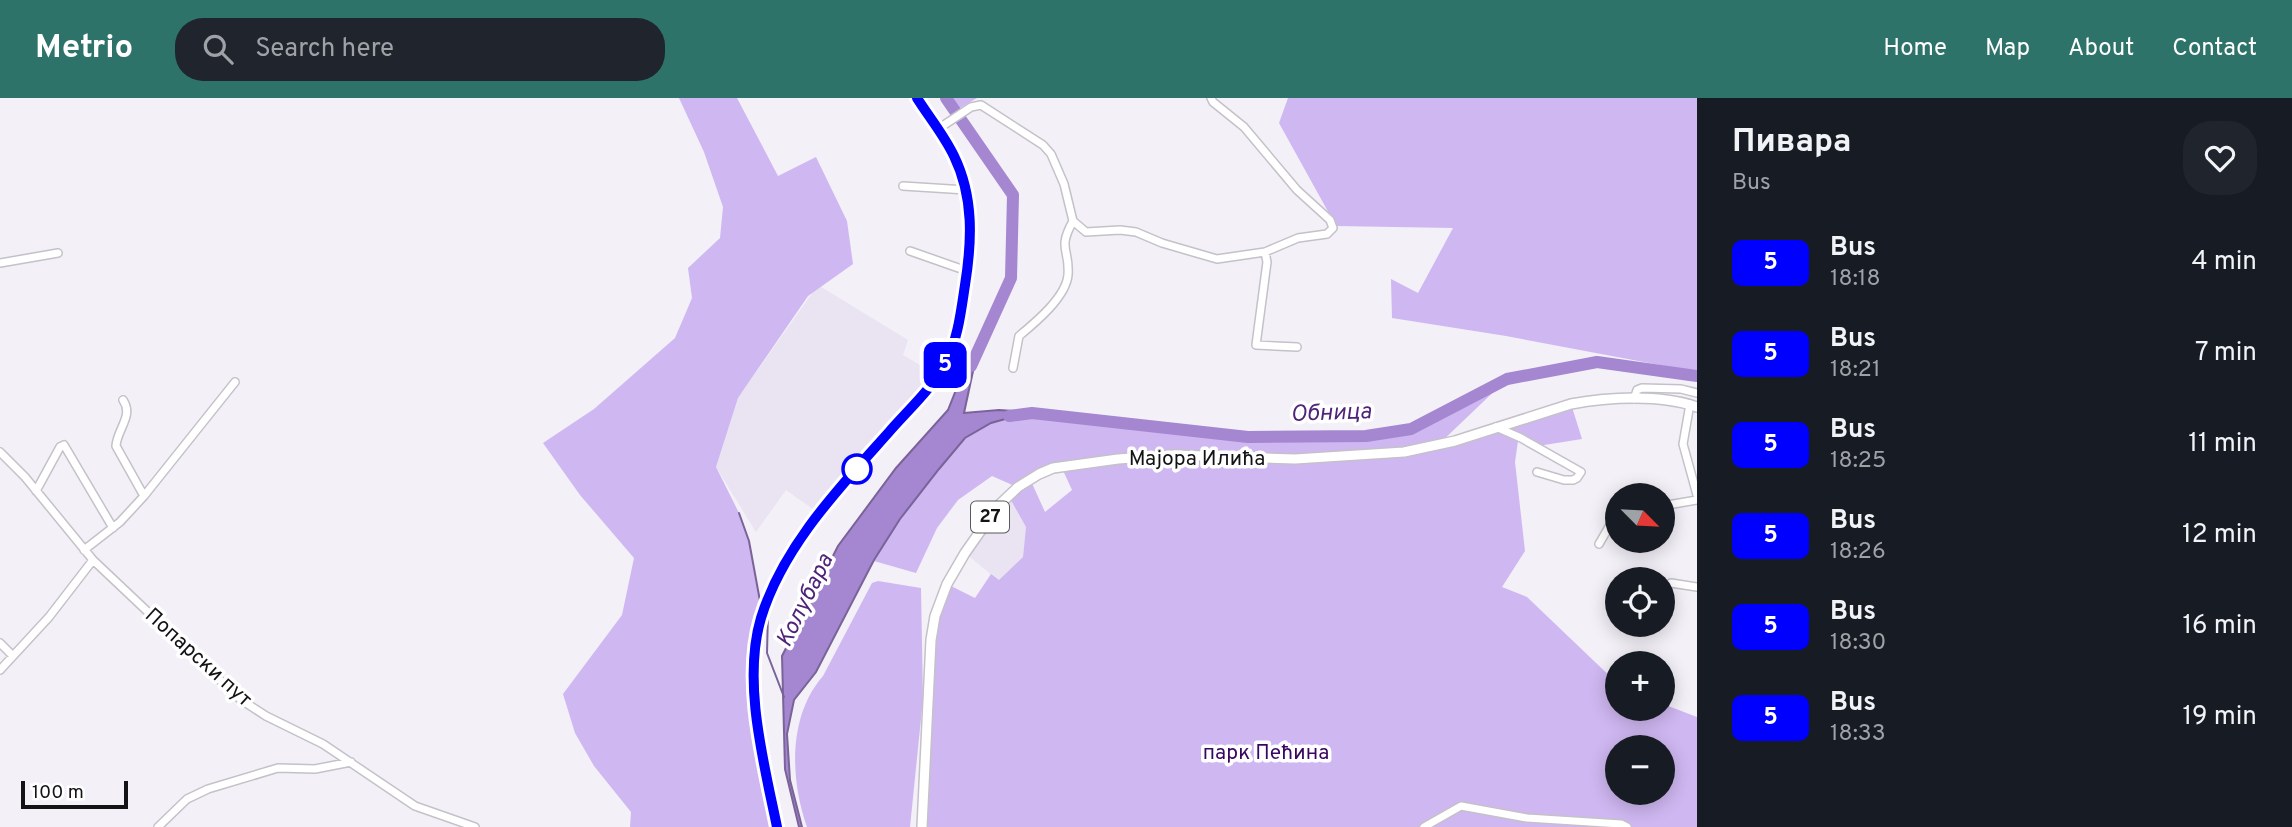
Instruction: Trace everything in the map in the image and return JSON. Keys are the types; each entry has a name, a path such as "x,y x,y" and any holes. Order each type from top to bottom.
{"main road":[{"path":"777,827 762,747 754,679 755,647 764,611 788,560 819,514 932,384 943,368 956,335 971,238 966,190 955,157 917,98"},
{"name":"Мајора Илића","path":"922,827 931,640 935,615 947,584 998,506 1018,487 1039,474 1069,464 1165,455 1295,460 1388,454 1427,448 1571,404 1609,398 1693,405"}],"street":[{"path":"938,129 985,102 1043,145 1051,154 1064,184 1073,221 1086,232 1136,232 1217,259 1265,252 1298,238 1327,234 1333,228 1330,220 1297,190 1244,127 1213,103 1211,98"},
{"path":"904,186 966,190"},
{"path":"1013,368 1019,335 1044,316 1068,277 1064,238 1073,221"},
{"path":"910,251 967,271"},
{"path":"1265,252 1268,262 1256,345 1297,347"},
{"path":"0,263 58,253"},
{"path":"84,550 113,528 144,496 235,382"},
{"path":"1634,399 1636,390 1642,388 1681,389 1697,393"},
{"path":"123,400 128,408 127,415 116,446 144,496"},
{"path":"1675,505 1697,498 1683,444 1693,405"},
{"path":"1496,427 1581,472 1577,478 1570,480 1537,472"},
{"path":"36,491 61,445 64,445 113,528"},
{"name":"Попарски пут","path":"0,452 93,560 240,699 266,716 323,744 420,808 475,827"},
{"path":"1598,544 1605,533"},
{"path":"0,670 54,611 93,560"},
{"path":"1675,584 1697,587"},
{"path":"0,643 13,656"},
{"path":"158,827 187,799 208,789 278,768 315,769 351,762"},
{"path":"1424,827 1461,806 1527,818 1621,824 1628,827"}],"shaded area":[{"path":"818,285 908,340 903,355 935,374 846,472 817,512 786,490 756,532 716,467 738,398"},
{"path":"978,348 964,413 999,410 1030,412 991,423 965,438 939,469 900,519 874,560 816,672 794,700 787,734 790,780 802,827 799,827 785,769 782,656 838,546 896,468 948,410 960,380"},
{"path":"1008,495 1026,527 1023,557 999,581 965,553"}],"green space":[{"path":"679,98 737,98 778,176 816,157 847,221 853,264 808,296 738,398 716,467 739,513 749,541 760,601 766,604 754,679 777,827 630,827 631,812 594,766 575,733 563,694 622,615 634,558 580,495 543,443 594,409 675,338 692,298 688,268 720,238 723,207 704,152"},
{"path":"946,98 977,98 955,111"},
{"path":"1288,98 1697,98 1697,372 1506,336 1392,318 1391,279 1418,293 1453,228 1336,226 1279,123"},
{"name":"парк Пећина","path":"1507,379 1438,445 1571,404 1582,439 1538,446 1518,441 1515,462 1525,551 1502,587 1527,597 1605,672 1605,721 1675,721 1675,709 1697,717 1697,827 923,827 933,624 947,584 975,598 991,574 999,580 1023,557 1026,527 1008,495 1017,487 992,476 958,500 937,528 916,573 874,561 900,519 965,439 991,423 1030,412 1248,437 1366,436 1411,429","holes":["1061,466 1072,490 1045,512 1030,479"]},
{"path":"878,581 921,588 923,699 910,827 807,827 795,769 798,729 803,710 872,583"}],"waterway":[{"path":"946,98 1013,195 1011,278 971,366"},
{"name":"Обница","path":"1009,416 1032,413 1248,437 1366,436 1411,429 1507,379 1597,362 1697,376"},
{"path":"739,513 749,541 762,603"},
{"name":"Колубара","path":"768,612 767,653 784,697"}],"bus line":[{"name":"5","path":"777,827 762,747 754,679 757,634 766,604 788,560 819,514 932,384 947,359 958,325 971,245 968,199 955,157 917,98"}]}
